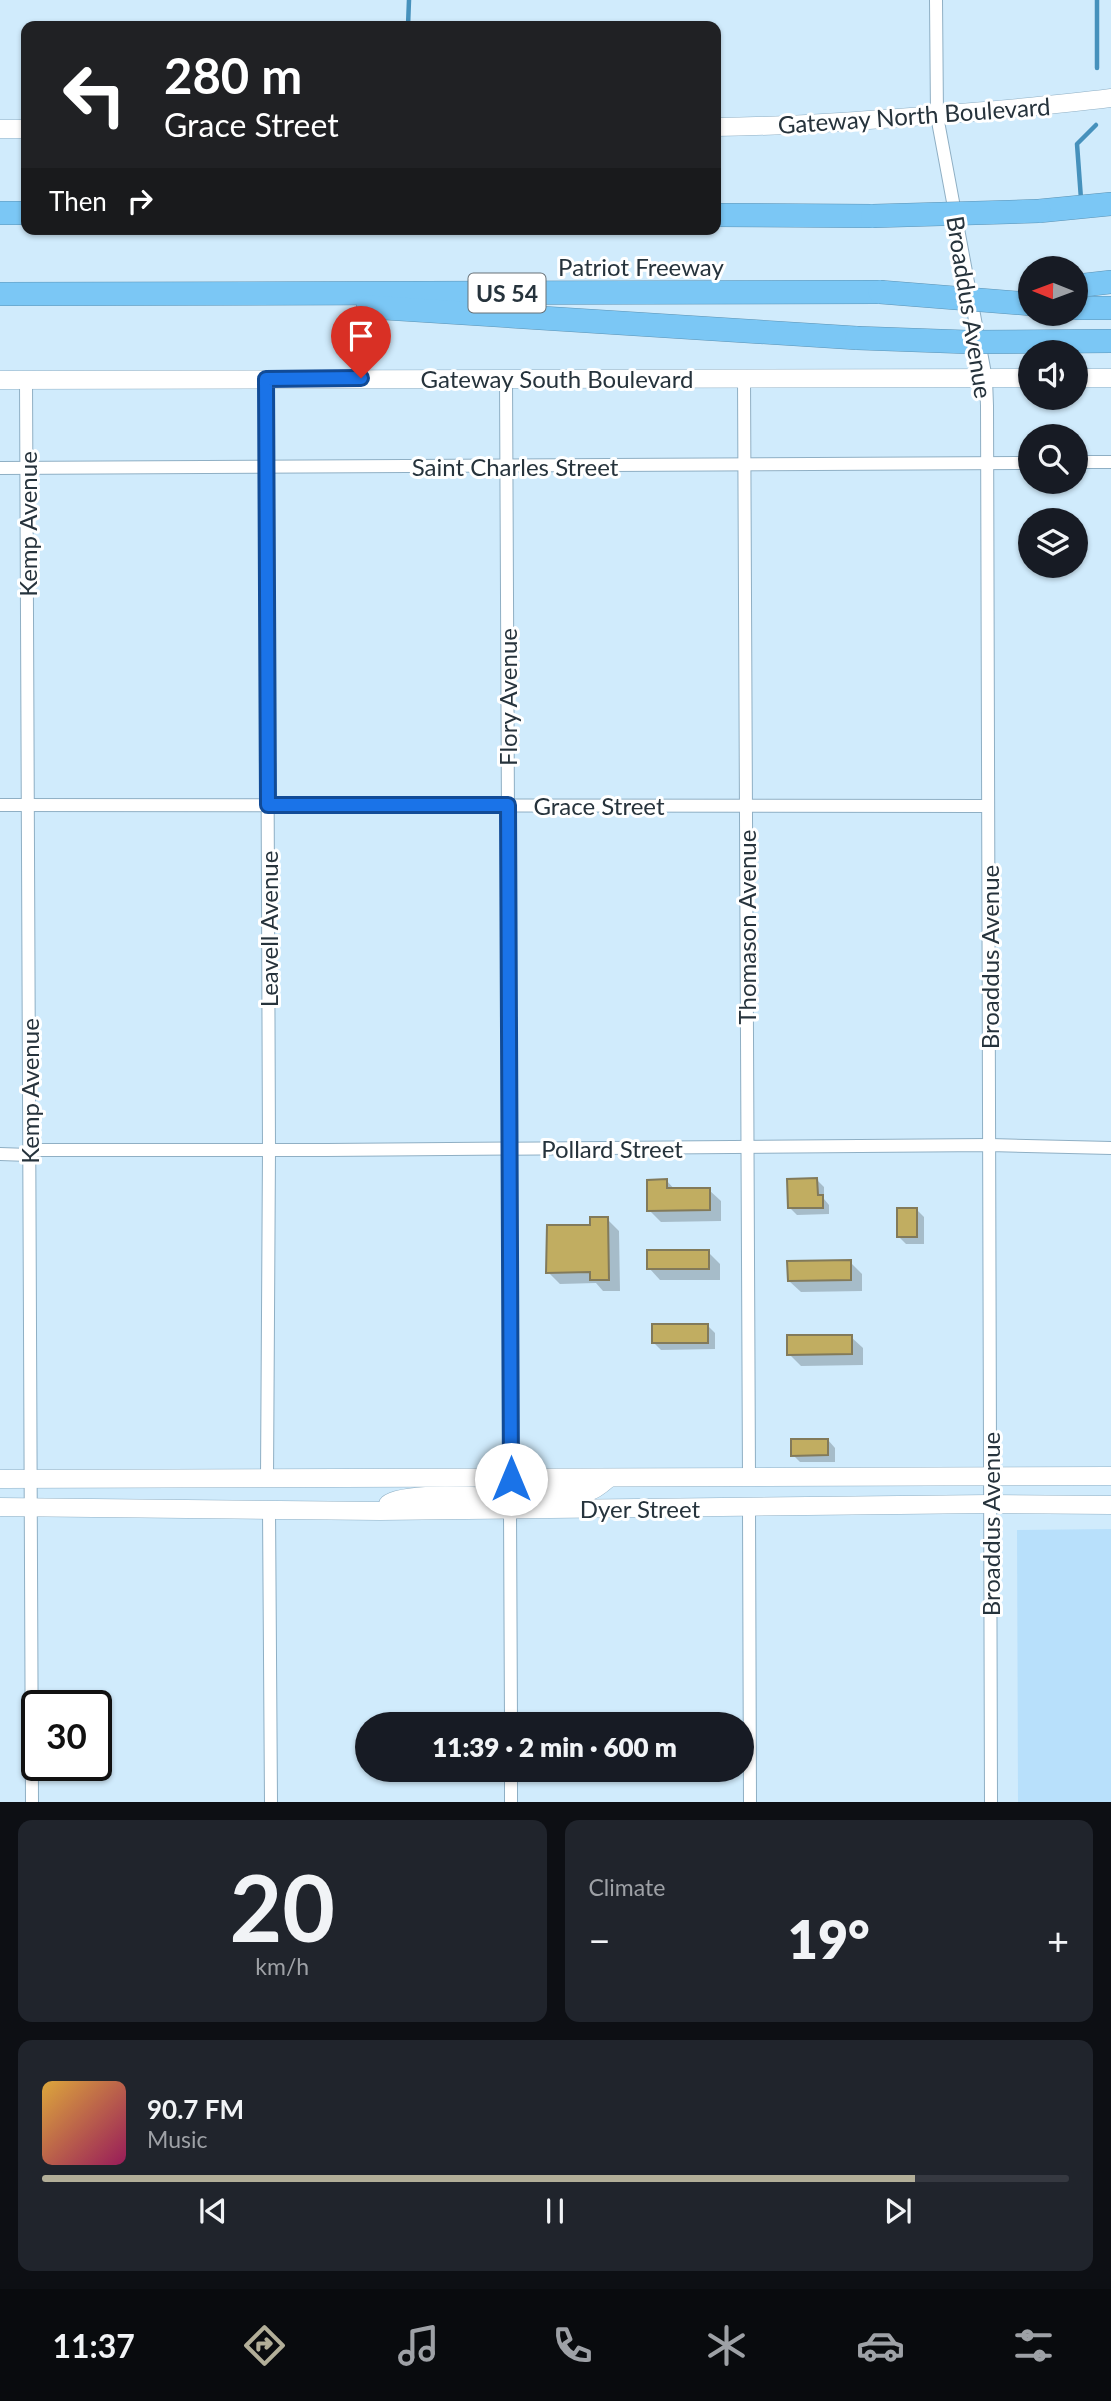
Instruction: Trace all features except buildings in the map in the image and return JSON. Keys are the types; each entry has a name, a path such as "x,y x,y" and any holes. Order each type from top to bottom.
{"highway":[{"name":"Patriot Freeway","path":"721,215 873,216 1040,211 1111,204"},
{"path":"0,213 21,213"},
{"path":"1088,285 1111,282"},
{"name":"Patriot Freeway","path":"0,294 1018,289"},
{"path":"880,292 1018,303"},
{"path":"135,293 857,338 968,342 1111,341"},
{"path":"1088,308 1111,308"}],"main road":[{"name":"Gateway North Boulevard","path":"721,127 810,125 937,116 1111,98"},
{"path":"0,128 21,129"},
{"name":"Gateway South Boulevard","path":"0,380 506,377 1018,378"},
{"path":"1088,378 1111,378"},
{"name":"Dyer Street","path":"0,1479 1111,1476"},
{"path":"380,1511 392,1500 492,1497 502,1492 511,1479"},
{"path":"510,1510 518,1499 527,1495 593,1490 609,1479"},
{"name":"Dyer Street","path":"0,1507 380,1511 1111,1505"}],"street":[{"name":"Broaddus Avenue","path":"936,0 937,116 986,379 990,1802"},
{"name":"Flory Avenue","path":"506,377 511,1479"},
{"name":"Thomason Avenue","path":"744,377 749,1478"},
{"name":"Leavell Avenue","path":"266,379 269,1150 267,1479"},
{"name":"Kemp Avenue","path":"26,380 32,1802"},
{"path":"1088,462 1111,462"},
{"name":"Saint Charles Street","path":"0,468 1018,463"},
{"name":"Grace Street","path":"0,805 988,806"},
{"name":"Pollard Street","path":"0,1154 990,1145 1111,1148"},
{"path":"749,1508 750,1802"},
{"path":"270,1509 271,1802"},
{"path":"510,1510 511,1712"},
{"path":"511,1782 512,1802"}],"shaded area":[{"path":"1111,1529 1111,1802 1018,1802 1017,1530"}],"waterway":[{"path":"408,21 409,0"},
{"path":"1097,0 1097,68"},
{"path":"1081,199 1077,144 1096,125"}],"route":[{"path":"361,378 266,379 268,805 508,805 511,1479"}]}
